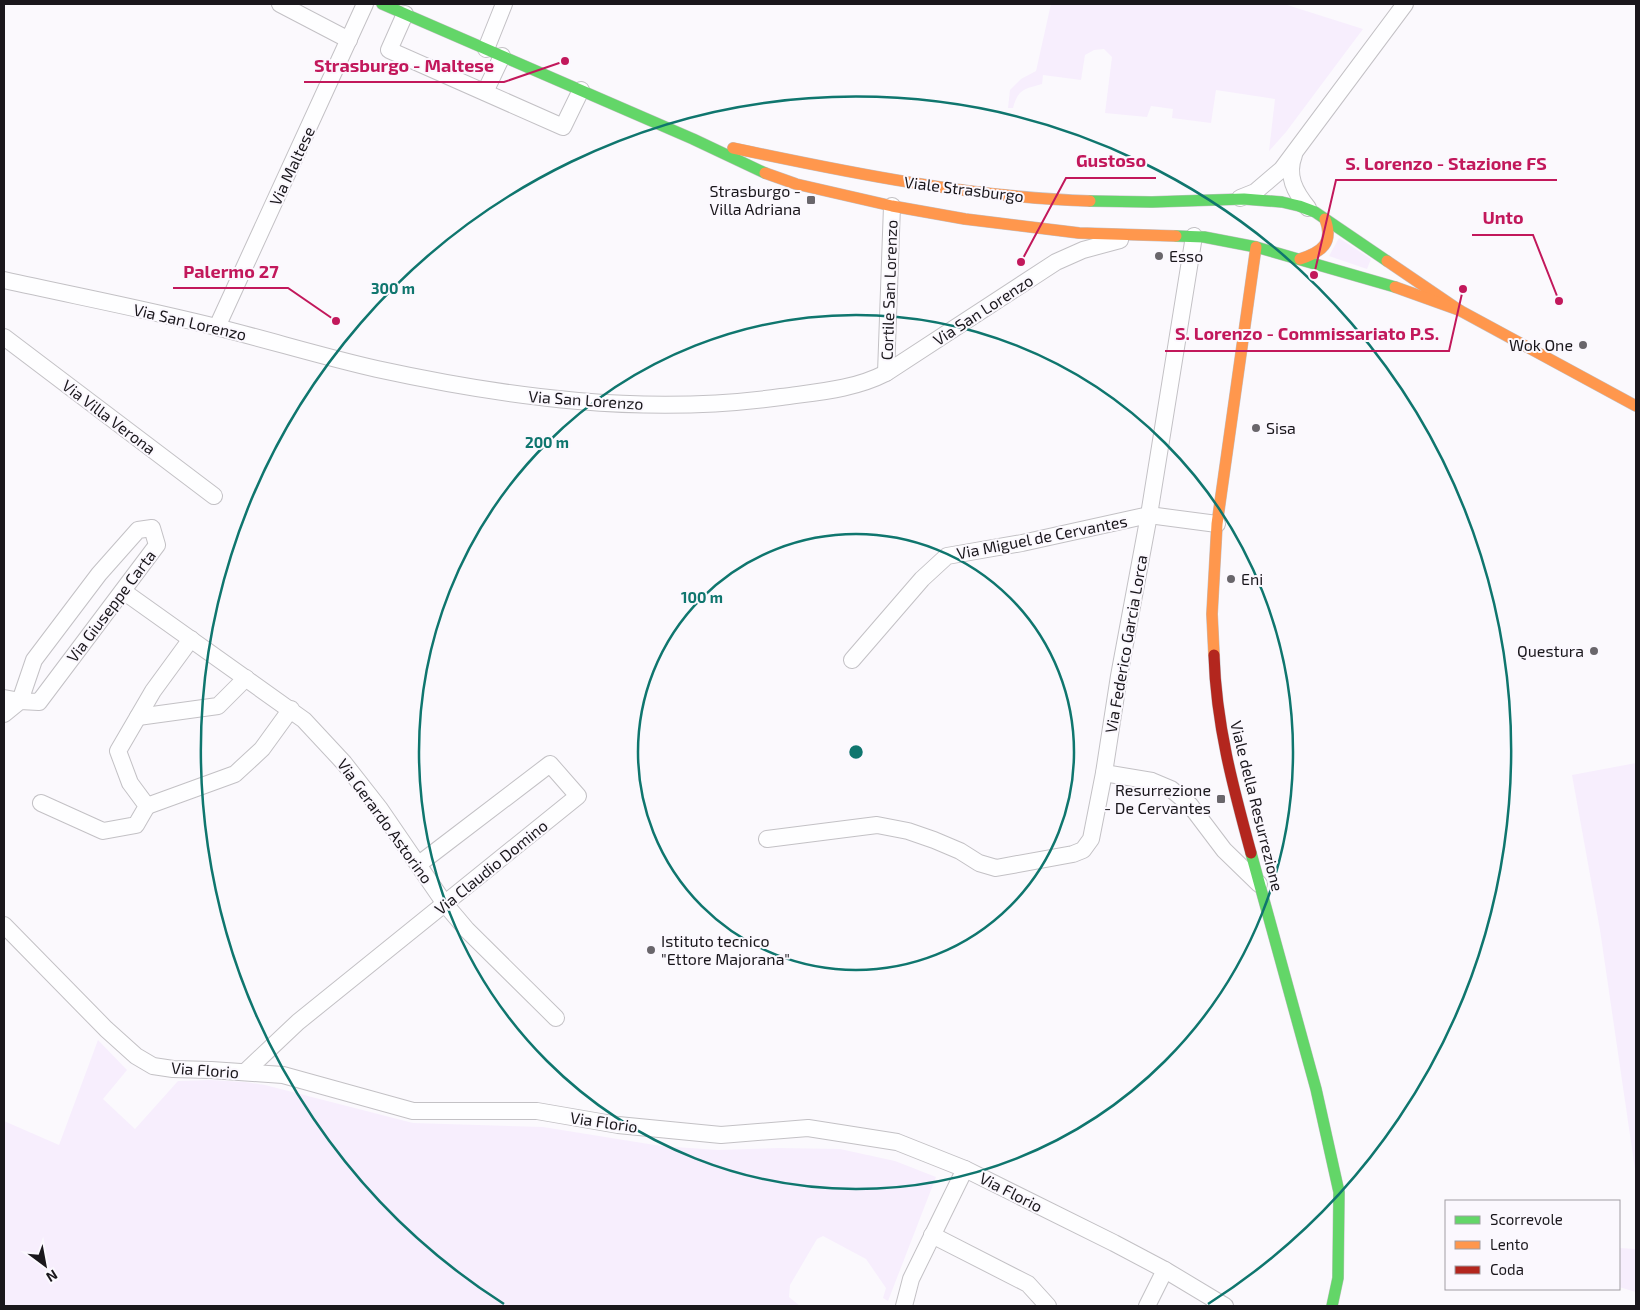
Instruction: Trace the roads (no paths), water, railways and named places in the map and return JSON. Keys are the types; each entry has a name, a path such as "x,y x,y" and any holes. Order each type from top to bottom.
{"street":[{"path":"280,4 349,40"},
{"name":"Via Maltese","path":"217,327 365,4"},
{"name":"Viale Strasburgo","path":"382,4 693,139 765,173 796,184 852,198 965,219 1079,233 1194,236 1256,247 1394,287 1459,310"},
{"path":"486,49 504,4"},
{"path":"1233,200 1255,192 1282,169 1405,4"},
{"path":"405,14 390,50 564,127 581,90"},
{"path":"485,92 502,56"},
{"name":"Viale Strasburgo","path":"693,139 828,169 974,192 1035,198 1143,203 1233,200 1284,202 1308,208 1459,310"},
{"path":"1296,151 1291,165 1291,175 1296,190 1308,208"},
{"path":"852,198 846,193 844,184 850,175 856,173"},
{"name":"Cortile San Lorenzo","path":"886,373 892,206"},
{"path":"1300,259 1313,256 1327,242 1330,232 1325,219"},
{"name":"Via San Lorenzo","path":"4,280 217,327 375,369 443,382 506,393 595,402 674,406 731,403 842,388 872,380 886,373 1056,262 1083,250 1140,236"},
{"name":"Via Federico Garcia Lorca","path":"767,839 877,825 908,831 934,840 960,851 979,863 996,868 1073,854 1084,850 1091,839 1104,773 1119,676 1149,515 1194,236"},
{"name":"Viale della Resurrezione","path":"1256,247 1217,524 1212,614 1214,688 1230,776 1316,1089 1339,1192 1338,1278 1332,1306"},
{"path":"1459,310 1636,406"},
{"name":"Via Villa Verona","path":"4,337 214,496"},
{"name":"Via Miguel de Cervantes","path":"852,660 922,579 947,556 1022,544 1149,515 1217,524"},
{"name":"Via Giuseppe Carta","path":"4,714 20,701 34,660 99,574 138,530 152,528 157,545 39,702 20,701"},
{"name":"Via Gerardo Astorino","path":"123,591 304,720 344,763 380,809 445,904 467,930 556,1018"},
{"path":"147,806 130,783 118,751 153,691 191,640"},
{"path":"138,717 218,706 246,678"},
{"path":"4,698 20,701"},
{"path":"41,803 104,831 136,825 147,806 235,774 262,749 291,709"},
{"name":"Via Claudio Domino","path":"246,1072 298,1022 578,796 550,764 419,864"},
{"path":"1104,773 1152,781 1171,789 1190,805 1224,850 1259,884"},
{"name":"Via Florio","path":"4,925 106,1028 136,1056 153,1066 283,1075 413,1111 538,1111 618,1125 720,1135 808,1128 897,1142 963,1168 1114,1243 1165,1270 1225,1306"},
{"path":"904,1306 911,1280 963,1168"},
{"path":"932,1235 1028,1284 1048,1306"},
{"path":"1147,1306 1165,1270"}],"place":[{"name":"Strasburgo - Maltese","path":"565,61"},
{"name":"Strasburgo - Villa Adriana","path":"811,200"},
{"name":"Esso","path":"1159,256"},
{"name":"Gustoso","path":"1021,262"},
{"name":"S. Lorenzo - Stazione FS","path":"1314,275"},
{"name":"S. Lorenzo - Commissariato P.S.","path":"1463,289"},
{"name":"Unto","path":"1559,301"},
{"name":"Palermo 27","path":"336,321"},
{"name":"Wok One","path":"1583,345"},
{"name":"Sisa","path":"1256,428"},
{"name":"Eni","path":"1231,579"},
{"name":"Questura","path":"1594,651"},
{"name":"Resurrezione - De Cervantes","path":"1221,799"},
{"name":"Istituto tecnico \"Ettore Majorana\"","path":"651,950"}]}
